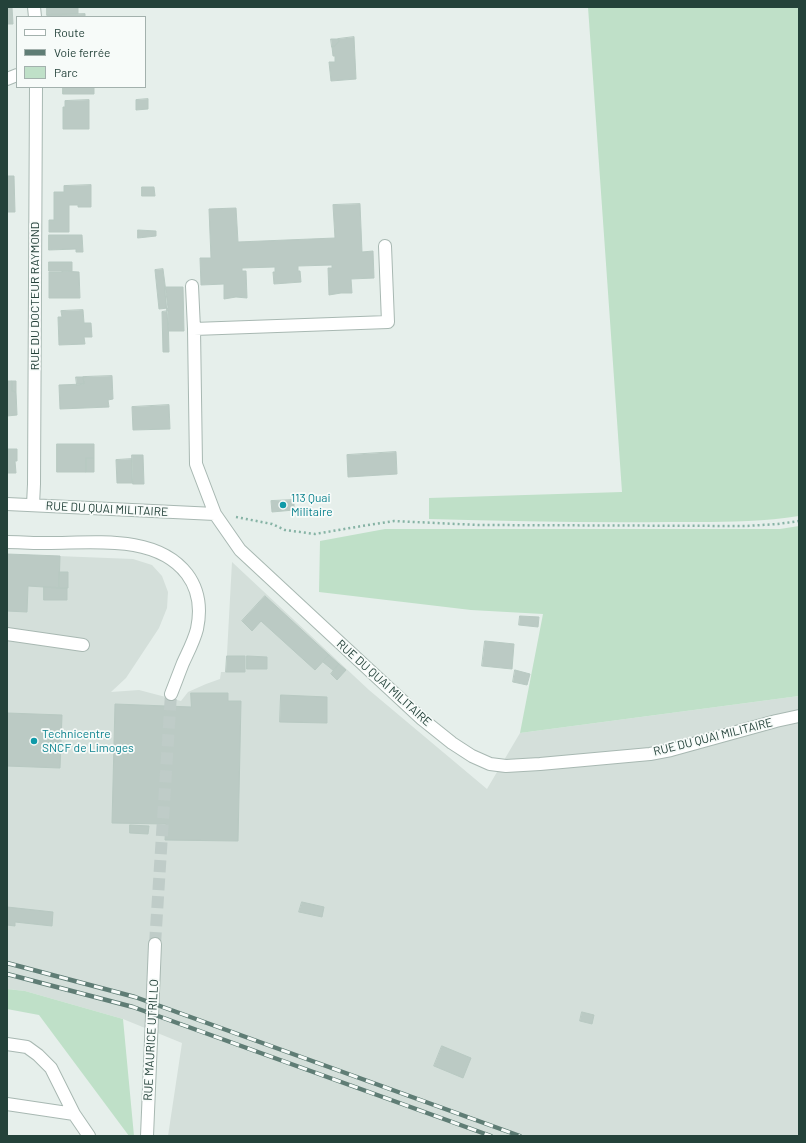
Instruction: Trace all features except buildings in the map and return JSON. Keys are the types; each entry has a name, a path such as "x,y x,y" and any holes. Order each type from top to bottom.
{"street":[{"name":"RUE DU DOCTEUR RAYMOND","path":"33,505 36,88"},
{"path":"194,329 388,322 385,246"},
{"path":"192,286 196,464 215,514"},
{"name":"RUE DU QUAI MILITAIRE","path":"7,504 215,514 240,550 422,718 452,743 472,756 490,764 506,766 540,764 650,754 671,750 799,716"},
{"path":"7,542 39,544 112,542 142,547 159,552 173,560 193,582 198,600 199,615 197,630 171,694"},
{"path":"7,634 83,645"},
{"name":"RUE MAURICE UTRILLO","path":"147,1136 155,944"},
{"path":"7,1044 27,1047 38,1055 51,1068 74,1114 89,1136"},
{"path":"7,1104 74,1114"}],"path":[{"path":"215,514 272,524 285,530 315,534 394,521 486,525 746,526 799,521"}],"shaded area":[{"path":"7,554 133,559 152,565 162,576 168,592 167,608 159,628 126,678 111,692 139,690 181,701 188,692 220,679 221,672 226,672 232,562 369,690 487,789 520,733 799,696 799,1136 168,1136 182,1043 123,1019 25,991 7,989"}],"green space":[{"path":"588,7 799,7 799,516 767,520 718,522 579,522 429,519 429,498 622,492"},
{"path":"799,526 799,696 520,733 543,614 471,610 319,592 320,541 385,529 780,529"},
{"path":"7,989 25,991 123,1019 134,1136 129,1136 39,1015 7,1009"}],"tunnel":[{"path":"155,944 171,694"}],"railway":[{"path":"7,963 135,997 520,1136"},
{"path":"7,974 133,1007 491,1136"}],"place":[{"name":"113 Quai Militaire","path":"283,505"},
{"name":"Technicentre SNCF de Limoges","path":"34,741"}]}
